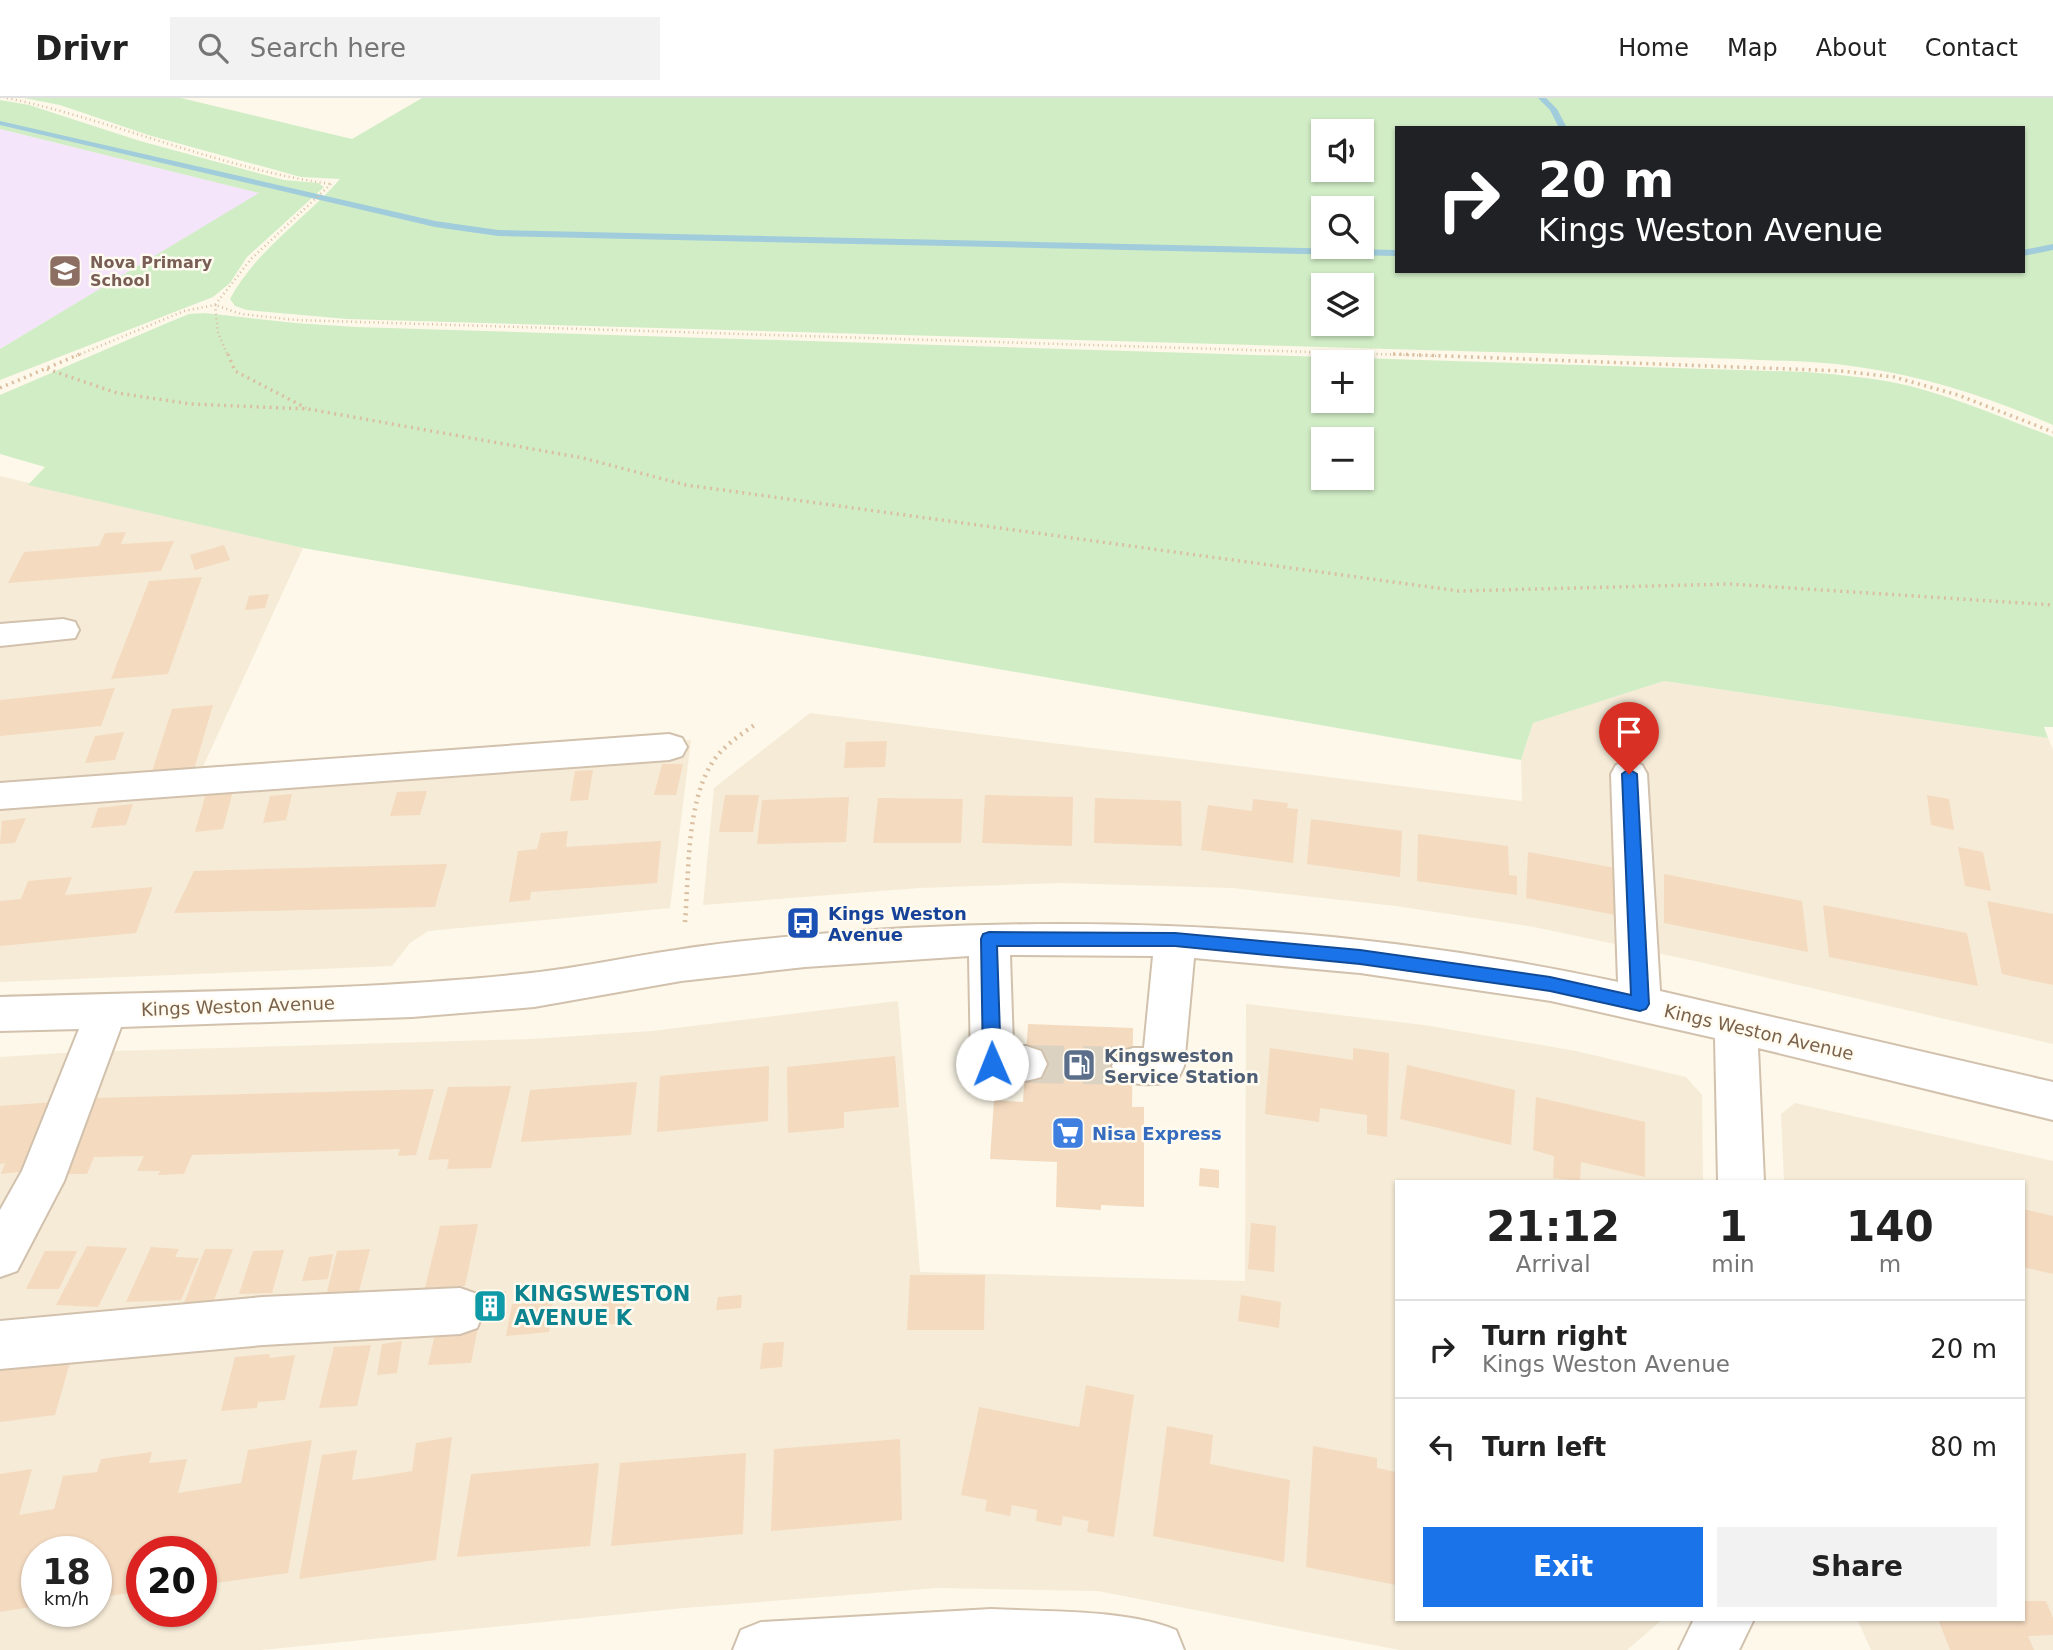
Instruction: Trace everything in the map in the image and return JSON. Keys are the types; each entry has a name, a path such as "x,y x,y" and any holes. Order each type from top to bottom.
{"street":[{"path":"0,635 64,630"},
{"path":"0,796 669,747"},
{"path":"1629,774 1640,1004"},
{"path":"989,939 992,1064 1026,1064"},
{"name":"Kings Weston Avenue","path":"0,1014 426,999 534,990 681,965 805,951 989,939 1175,940 1360,957 1550,984 1736,1025 2053,1101"},
{"path":"1133,1066 1163,1066 1175,940"},
{"path":"0,1255 41,1181 107,1010"},
{"path":"1736,1025 1741,1180"},
{"path":"0,1345 263,1321 460,1311"},
{"path":"1707,1650 1725,1621"},
{"path":"761,1650 920,1645 991,1637 1075,1641 1156,1650"}],"path":[{"path":"6,98 59,110 156,142 295,179 331,184 291,218 251,258 215,305 218,333 235,371 308,409"},
{"path":"0,388 184,311 215,305 241,314 351,322 1287,350 1841,371 1894,377 1958,396 2053,432"},
{"path":"47,369 117,393 191,404 308,409 583,457 686,485 1459,591 1730,584 2053,605"},
{"path":"681,965 698,799 710,766 728,743 756,724"}],"shaded area":[{"name":"Nova Primary School","path":"0,129 260,193 0,349"},
{"path":"0,476 303,548 201,771 691,740 670,908 428,931 410,943 392,966 0,982"},
{"path":"1664,681 2048,738 2053,750 2053,1044 1695,961 1534,927 1396,906 1232,888 1060,883 919,888 703,905 714,788 810,713 1522,801 1521,760 1533,723"},
{"path":"898,1001 920,1272 1245,1281 1246,1004 1424,1025 1576,1051 1686,1077 1702,1095 1703,1180 1395,1180 1395,1621 1661,1621 1627,1650 1399,1650 1098,1591 937,1588 684,1608 262,1650 0,1650 0,1057 79,1052 531,1039 652,1031"},
{"path":"1795,1103 2053,1161 2053,1650 1871,1650 1858,1621 2025,1621 2025,1180 1784,1180 1781,1114"}],"green space":[{"path":"24,98 181,98 352,139 422,98 2053,98 2053,425 1982,397 1933,382 1883,371 1814,362 347,319 247,310 235,306 230,299 253,265 340,179 301,177 148,135 60,105"},
{"path":"0,100 29,105 140,141 284,180 318,183 324,187 247,257 230,283 213,297 0,380 0,349 259,193 0,129"},
{"path":"205,313 356,327 1311,357 1311,413 1374,413 1374,359 1808,372 1872,379 1928,391 2053,437 2053,727 2044,727 2048,738 1664,681 1533,723 1521,760 303,548 28,485 45,467 0,454 0,395 189,314"}],"building":[{"path":"126,532 121,544 174,541 161,571 8,583 24,552 99,546 105,533"},
{"path":"224,545 230,560 195,570 190,555"},
{"path":"202,577 168,674 111,679 149,581"},
{"path":"269,594 265,608 245,610 249,596"},
{"path":"115,688 101,726 0,736 0,700"},
{"path":"213,705 193,773 150,778 172,709"},
{"path":"124,732 115,760 85,763 95,736"},
{"path":"887,741 885,767 844,768 846,742"},
{"path":"662,764 683,764 676,795 654,795"},
{"path":"593,770 588,800 570,801 575,771"},
{"path":"234,787 223,829 195,832 207,790"},
{"path":"427,791 420,815 390,816 397,792"},
{"path":"292,794 286,820 263,823 270,796"},
{"path":"725,795 759,795 753,832 719,832"},
{"path":"985,795 1073,797 1072,846 982,843"},
{"path":"1927,795 1949,799 1954,830 1931,825"},
{"path":"849,797 846,842 757,844 762,800"},
{"path":"878,798 963,799 961,843 873,843"},
{"path":"1095,798 1181,801 1182,846 1094,843"},
{"path":"1253,799 1288,803 1287,808 1298,809 1293,863 1201,850 1208,805 1252,811"},
{"path":"133,804 126,825 91,828 98,808"},
{"path":"26,818 15,843 0,844 2,821"},
{"path":"1311,819 1402,831 1400,877 1307,864"},
{"path":"568,831 566,847 661,841 657,883 531,892 530,900 509,902 518,851 537,849 541,833"},
{"path":"1418,834 1508,846 1509,875 1517,876 1517,895 1417,881"},
{"path":"1958,847 1983,852 1991,891 1965,886"},
{"path":"1528,852 1621,869 1621,916 1526,898"},
{"path":"447,864 435,907 174,913 194,871"},
{"path":"1664,874 1802,901 1808,952 1664,923"},
{"path":"72,877 65,895 153,887 136,933 0,946 0,901 21,899 28,881"},
{"path":"1987,901 2053,914 2053,985 2002,974"},
{"path":"1823,905 1967,933 1978,986 1829,957"},
{"name":"Nisa Express","path":"1028,1024 1133,1028 1132,1107 1144,1107 1144,1207 1101,1205 1101,1210 1056,1207 1057,1162 990,1159 994,1100 1023,1102"},
{"path":"1270,1048 1353,1060 1353,1048 1389,1053 1387,1137 1367,1134 1367,1115 1320,1108 1319,1122 1265,1114"},
{"path":"895,1056 899,1107 844,1112 844,1128 788,1133 787,1067"},
{"path":"1407,1065 1515,1090 1511,1145 1400,1119"},
{"path":"769,1066 768,1121 657,1132 660,1076"},
{"path":"637,1082 631,1135 521,1142 530,1090"},
{"path":"511,1086 491,1168 447,1169 449,1159 428,1160 448,1087"},
{"path":"434,1089 416,1155 398,1156 400,1149 192,1155 184,1174 158,1175 160,1171 137,1171 144,1156 94,1157 87,1174 58,1174 93,1098"},
{"path":"1536,1097 1645,1122 1645,1177 1581,1162 1580,1180 1553,1178 1554,1156 1533,1150"},
{"path":"54,1102 27,1171 1,1174 5,1163 0,1164 0,1106"},
{"path":"1200,1168 1219,1170 1219,1188 1199,1186"},
{"path":"2025,1209 2053,1216 2053,1274 2025,1267"},
{"path":"1251,1223 1276,1226 1274,1272 1248,1269"},
{"path":"478,1224 465,1286 425,1288 440,1226"},
{"path":"87,1246 127,1248 98,1307 56,1305"},
{"path":"151,1247 179,1249 175,1257 199,1258 181,1300 126,1302"},
{"path":"205,1249 233,1249 213,1303 184,1303"},
{"path":"370,1249 358,1295 326,1296 337,1251"},
{"path":"284,1250 272,1293 239,1294 253,1251"},
{"path":"45,1251 77,1251 59,1289 26,1289"},
{"path":"333,1254 328,1279 302,1281 309,1257"},
{"path":"910,1275 985,1275 984,1330 907,1330"},
{"name":"KINGSWESTON AVENUE K","path":"482,1291 506,1291 499,1321 474,1322"},
{"path":"627,1291 625,1323 600,1325 603,1293"},
{"path":"742,1295 741,1308 716,1310 718,1297"},
{"path":"1241,1295 1281,1302 1279,1328 1238,1321"},
{"path":"553,1301 549,1332 506,1336 512,1304"},
{"path":"478,1327 471,1363 428,1365 436,1329"},
{"path":"402,1341 397,1373 377,1375 382,1344"},
{"path":"784,1342 782,1367 760,1369 763,1343"},
{"path":"371,1345 357,1406 319,1408 334,1347"},
{"path":"270,1354 269,1358 295,1355 285,1400 258,1402 257,1408 221,1411 235,1357"},
{"path":"71,1359 55,1415 0,1422 0,1368"},
{"path":"1086,1385 1134,1395 1114,1537 1087,1532 1089,1521 1063,1516 1061,1526 1036,1521 1037,1510 1012,1505 1010,1516 985,1511 987,1500 961,1495 979,1407 1079,1427"},
{"path":"1167,1426 1213,1435 1210,1464 1290,1480 1284,1562 1153,1536"},
{"path":"452,1437 436,1560 299,1579 322,1455 357,1450 352,1480 382,1476 412,1471 416,1443"},
{"path":"900,1439 902,1520 771,1531 774,1449"},
{"path":"312,1440 288,1573 217,1583 217,1536 126,1536 126,1593 112,1596 112,1536 21,1536 21,1609 0,1612 0,1474 32,1469 19,1515 54,1509 63,1476 97,1472 101,1459 152,1452 149,1463 187,1459 178,1493 241,1483 248,1450"},
{"path":"1313,1446 1377,1458 1377,1468 1395,1472 1395,1585 1306,1567"},
{"path":"746,1453 743,1534 611,1546 620,1463"},
{"path":"599,1463 590,1546 457,1557 471,1474"},
{"path":"2025,1601 2046,1601 2053,1618 2053,1635 2028,1636 2034,1650 1950,1650 1939,1621 2025,1621"}],"waterway":[{"path":"1542,98 1553,109 1562,126"},
{"path":"0,123 435,224 498,233 1395,253"},
{"path":"2025,253 2053,247"}],"tunnel":[{"path":"1026,1064 1133,1066"}],"place":[{"name":"Nova Primary School","path":"65,271"},
{"name":"Kings Weston Avenue","path":"803,923"},
{"name":"Kingsweston Service Station","path":"1079,1065"},
{"name":"Nisa Express","path":"1068,1133"},
{"name":"KINGSWESTON AVENUE K","path":"490,1306"}],"route":[{"path":"992,1064 989,939 1175,940 1360,957 1550,984 1640,1004 1629,774"}]}
